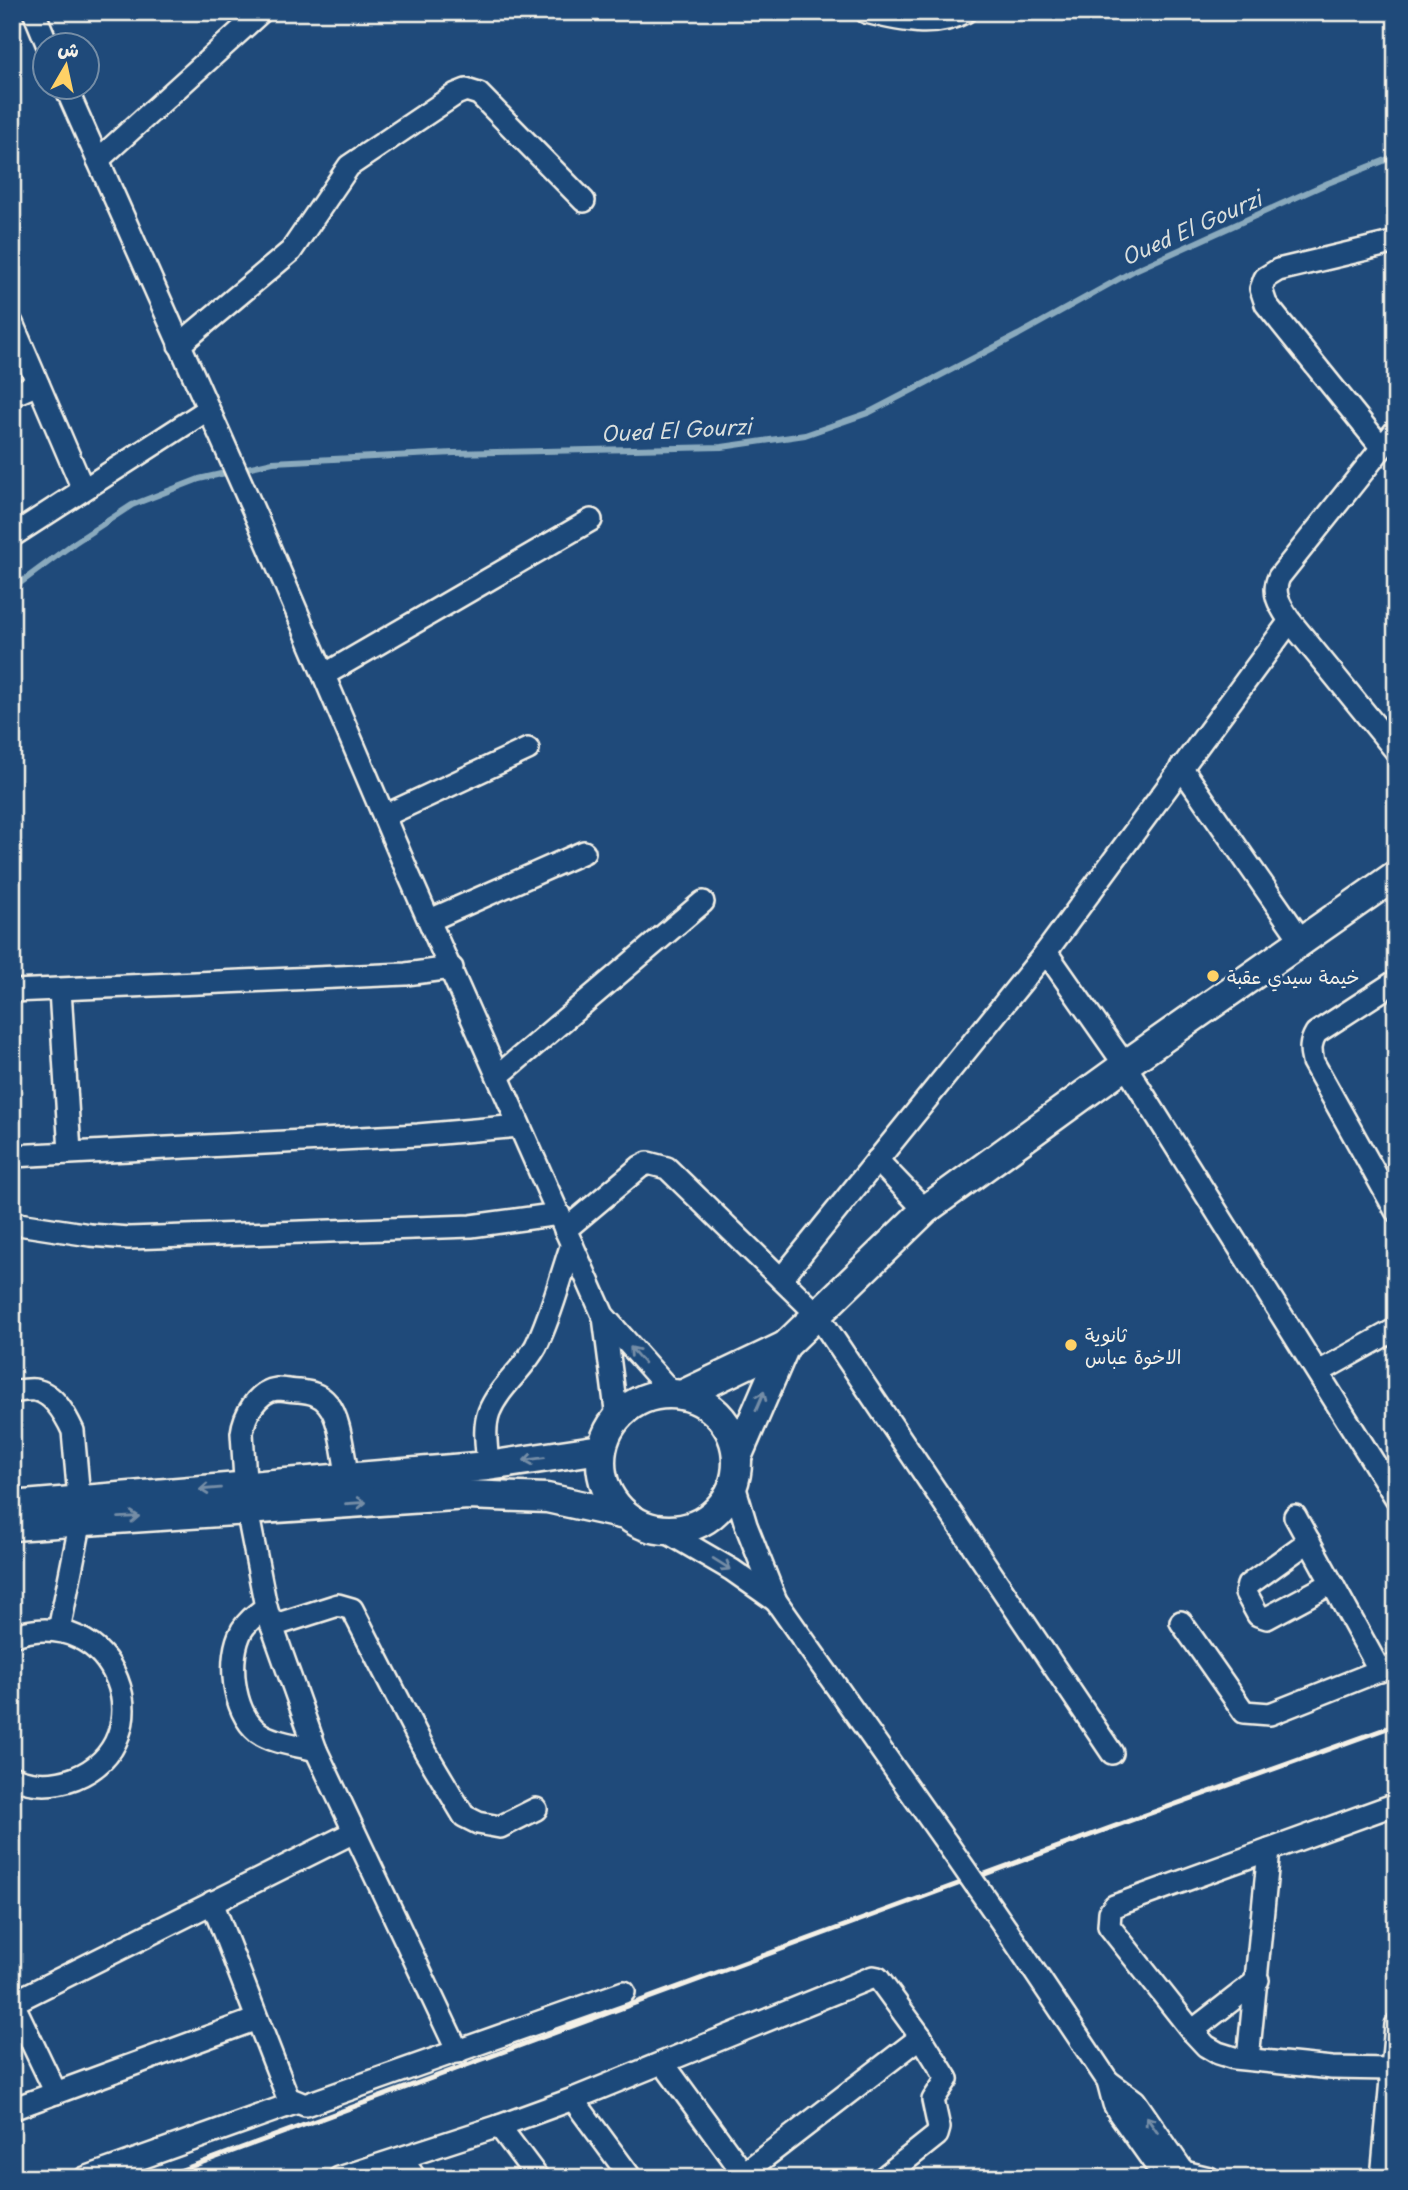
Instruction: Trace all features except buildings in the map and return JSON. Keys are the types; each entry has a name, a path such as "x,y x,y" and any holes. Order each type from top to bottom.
{"main road":[{"path":"625,1515 609,1496 601,1473 601,1449 607,1432 617,1418 633,1404 652,1396 678,1394 785,1346 925,1210 1125,1065 1396,875"},
{"path":"737,1457 785,1346"},
{"path":"12,1506 80,1510 246,1498 495,1494 573,1502 625,1515 644,1526 666,1531 694,1526 718,1510 734,1485 737,1457 734,1440 726,1424 714,1411 699,1401 678,1394"},
{"path":"246,1498 348,1477 488,1466 601,1449"},
{"path":"12,1526 80,1510"}],"street":[{"path":"34,12 42,32"},
{"path":"98,160 261,12"},
{"path":"866,12 907,22 953,19 965,12"},
{"path":"179,345 290,251 349,166 466,90 479,94 584,201"},
{"path":"72,102 259,523 603,1315 617,1418"},
{"path":"1382,449 1266,304 1261,289 1265,278 1278,270 1396,242"},
{"path":"12,323 83,489"},
{"path":"12,395 38,384"},
{"path":"12,536 207,410"},
{"path":"1396,430 1276,584 1276,598 1290,621 1396,751"},
{"path":"324,675 591,520"},
{"path":"781,1279 1046,952 1290,621"},
{"path":"384,816 528,749"},
{"path":"1181,767 1301,940"},
{"path":"430,920 584,852"},
{"path":"498,1076 703,902"},
{"path":"1046,952 1125,1065 1396,1498"},
{"path":"12,991 406,974 452,968"},
{"path":"1396,981 1316,1033 1310,1051 1313,1062 1396,1211"},
{"path":"60,990 70,1152"},
{"path":"12,1156 418,1135 519,1126"},
{"path":"877,1160 925,1210"},
{"path":"488,1466 488,1413 496,1399 524,1366 543,1331 565,1229 640,1167 648,1163 667,1168 817,1314 1112,1753"},
{"path":"12,1223 129,1238 471,1226 565,1229"},
{"path":"603,1315 678,1394"},
{"path":"1319,1372 1396,1329"},
{"path":"348,1477 335,1417 330,1406 312,1392 276,1389 258,1398 244,1421 242,1433 246,1498 269,1616 316,1749 457,2052"},
{"path":"12,1392 36,1390 46,1394 67,1418 73,1431 80,1510 59,1630"},
{"path":"734,1485 746,1525 776,1601 1007,1930 1108,2081 1135,2101 1179,2176 1209,2178"},
{"path":"1181,1622 1244,1712 1270,1714 1388,1667 1332,1583 1294,1516"},
{"path":"666,1531 721,1563 776,1601"},
{"path":"1308,1541 1248,1585 1246,1593 1258,1615 1267,1618 1332,1583"},
{"path":"316,1749 259,1732 251,1724 237,1699 233,1681 237,1644 250,1619 338,1605 352,1609 425,1751 464,1816 478,1823 500,1826 536,1809"},
{"path":"12,1636 42,1629 59,1630 89,1643 111,1666 122,1697 119,1729 113,1744 92,1769 78,1777 47,1784 30,1783 12,1777"},
{"path":"1390,2069 1332,2068 1218,2053 1206,2046 1192,2031 1109,1926 1110,1912 1114,1906 1396,1804"},
{"path":"56,2093 12,2002 354,1832"},
{"path":"1248,2059 1269,1850"},
{"path":"212,1902 288,2098 295,2103 305,2105 624,1992"},
{"path":"339,2178 402,2159 573,2099 873,1977 877,1978 946,2075 945,2082 933,2100 939,2129 937,2136 883,2178"},
{"path":"1192,2031 1258,1980"},
{"path":"12,2109 257,2019"},
{"path":"1382,2178 1396,2025"},
{"path":"663,2063 746,2176 920,2037"},
{"path":"573,2099 631,2178"},
{"path":"86,2178 295,2103"},
{"path":"499,2126 538,2178"},
{"path":"402,2159 415,2178"}],"waterway":[{"name":"Oued El Gourzi","path":"12,589 74,543 132,505 199,479 273,462 454,453 722,447 805,435 868,413 1135,270 1328,183 1396,156"}],"railway":[{"path":"160,2178 1396,1725"}],"place":[{"name":"خيمة سيدي عقبة","path":"1213,976"},
{"name":"ثانوية الاخوة عباس","path":"1071,1345"}]}
